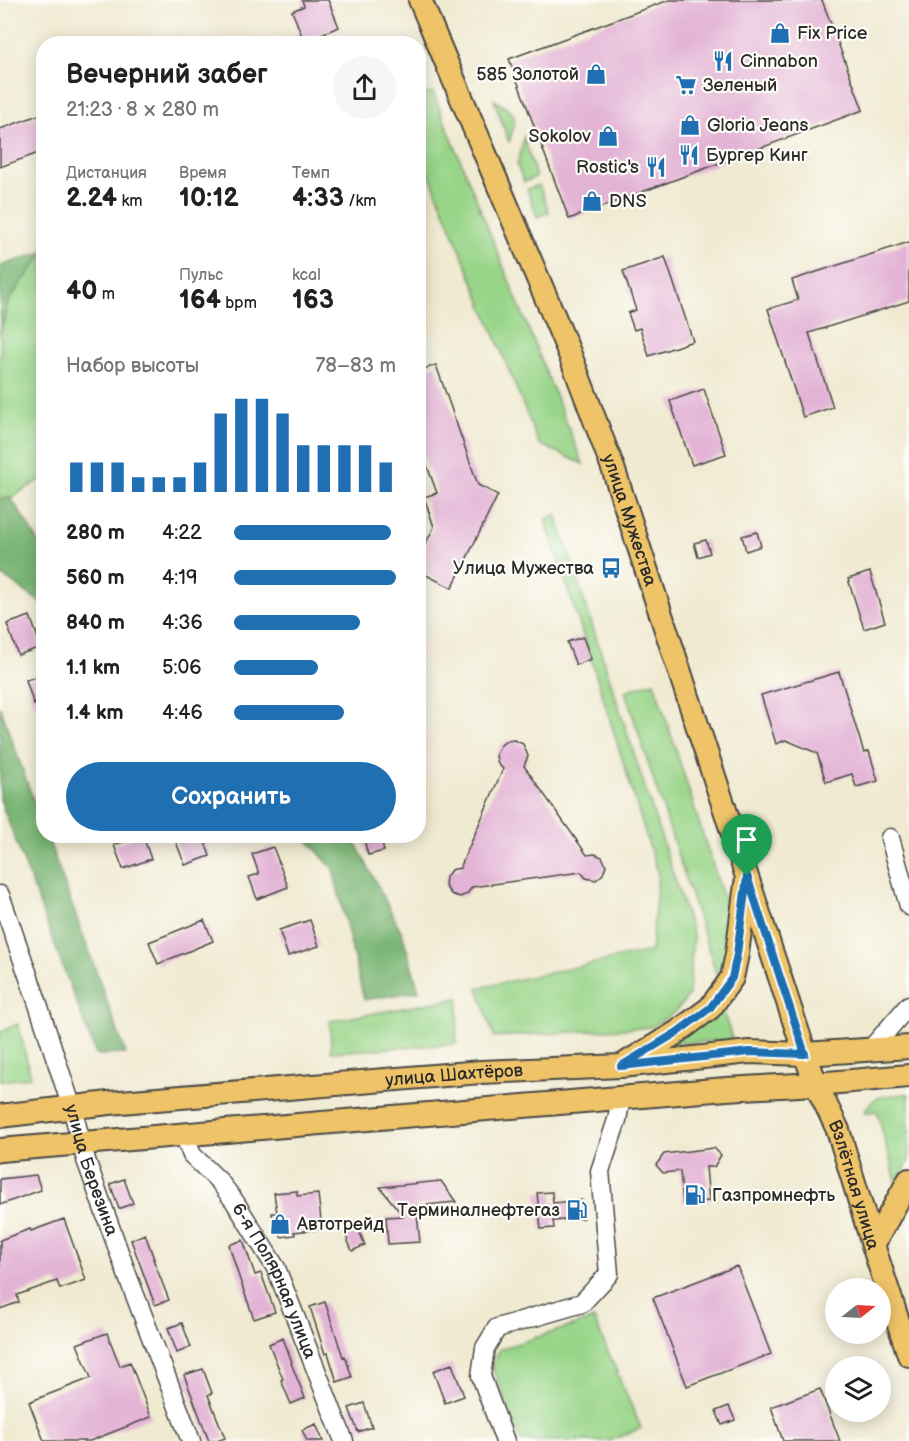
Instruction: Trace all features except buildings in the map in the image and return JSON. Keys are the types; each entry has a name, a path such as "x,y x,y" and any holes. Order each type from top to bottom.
{"main road":[{"name":"улица Мужества","path":"420,0 569,352 614,468 805,1054"},
{"path":"621,1066 676,1033 710,1008 732,978 747,876"},
{"name":"улица Шахтёров","path":"0,1116 109,1103 481,1072 621,1066 749,1052 805,1054 909,1047"},
{"name":"Взлётная улица","path":"805,1054 816,1084 838,1130 909,1355"},
{"name":"улица Шахтёров","path":"0,1150 726,1089 909,1076"},
{"path":"873,1245 909,1180"}],"street":[{"path":"890,838 909,906"},
{"name":"улица Березина","path":"0,895 35,994 81,1143 128,1277 191,1441"},
{"path":"870,1050 909,1005"},
{"path":"505,1441 481,1376 485,1348 497,1328 582,1303 609,1274 600,1171 617,1120 621,1098"},
{"name":"6-я Полярная улица","path":"184,1135 192,1155 230,1195 276,1268 344,1441"}],"green space":[{"path":"433,92 583,464 539,444 426,166 426,94"},
{"path":"494,100 512,112 514,116 514,126 509,142"},
{"path":"524,137 536,177 524,182 517,165"},
{"path":"539,185 549,212 537,217 527,189"},
{"path":"36,254 36,263 9,300 0,333 0,266"},
{"path":"36,263 36,482 11,498 0,499 0,333 9,300"},
{"path":"11,498 36,538 36,599 0,574 0,499"},
{"path":"556,514 693,935 689,995 676,1011 652,1027 494,1037 478,988 651,951 658,874 545,520"},
{"path":"654,682 733,928 718,979 625,691"},
{"path":"0,707 36,807 36,843 50,843 126,1054 96,1055 0,799"},
{"path":"310,843 356,843 402,933 419,991 364,1000 333,869"},
{"path":"459,998 456,1044 331,1052 330,1021"},
{"path":"722,1008 732,1038 669,1044"},
{"path":"18,1024 31,1077 0,1081 0,1032"},
{"path":"909,1094 909,1162 896,1182 877,1111 864,1113 872,1101 877,1098"},
{"path":"594,1319 641,1428 610,1441 521,1441 492,1366 500,1349"}],"place":[{"name":"Fix Price","path":"780,33"},
{"name":"Cinnabon","path":"723,61"},
{"name":"585 Золотой","path":"596,74"},
{"name":"Зеленый","path":"686,85"},
{"name":"Gloria Jeans","path":"690,125"},
{"name":"Sokolov","path":"608,136"},
{"name":"Бургер Кинг","path":"689,155"},
{"name":"Rostic's","path":"656,167"},
{"name":"DNS","path":"592,201"},
{"name":"Улица Мужества","path":"611,568"},
{"name":"Газпромнефть","path":"695,1195"},
{"name":"Терминалнефтегаз","path":"577,1210"},
{"name":"Автотрейд","path":"280,1224"}],"route":[{"path":"747,876 805,1054 749,1052 621,1066 676,1033 710,1008 732,978 747,876"}]}
